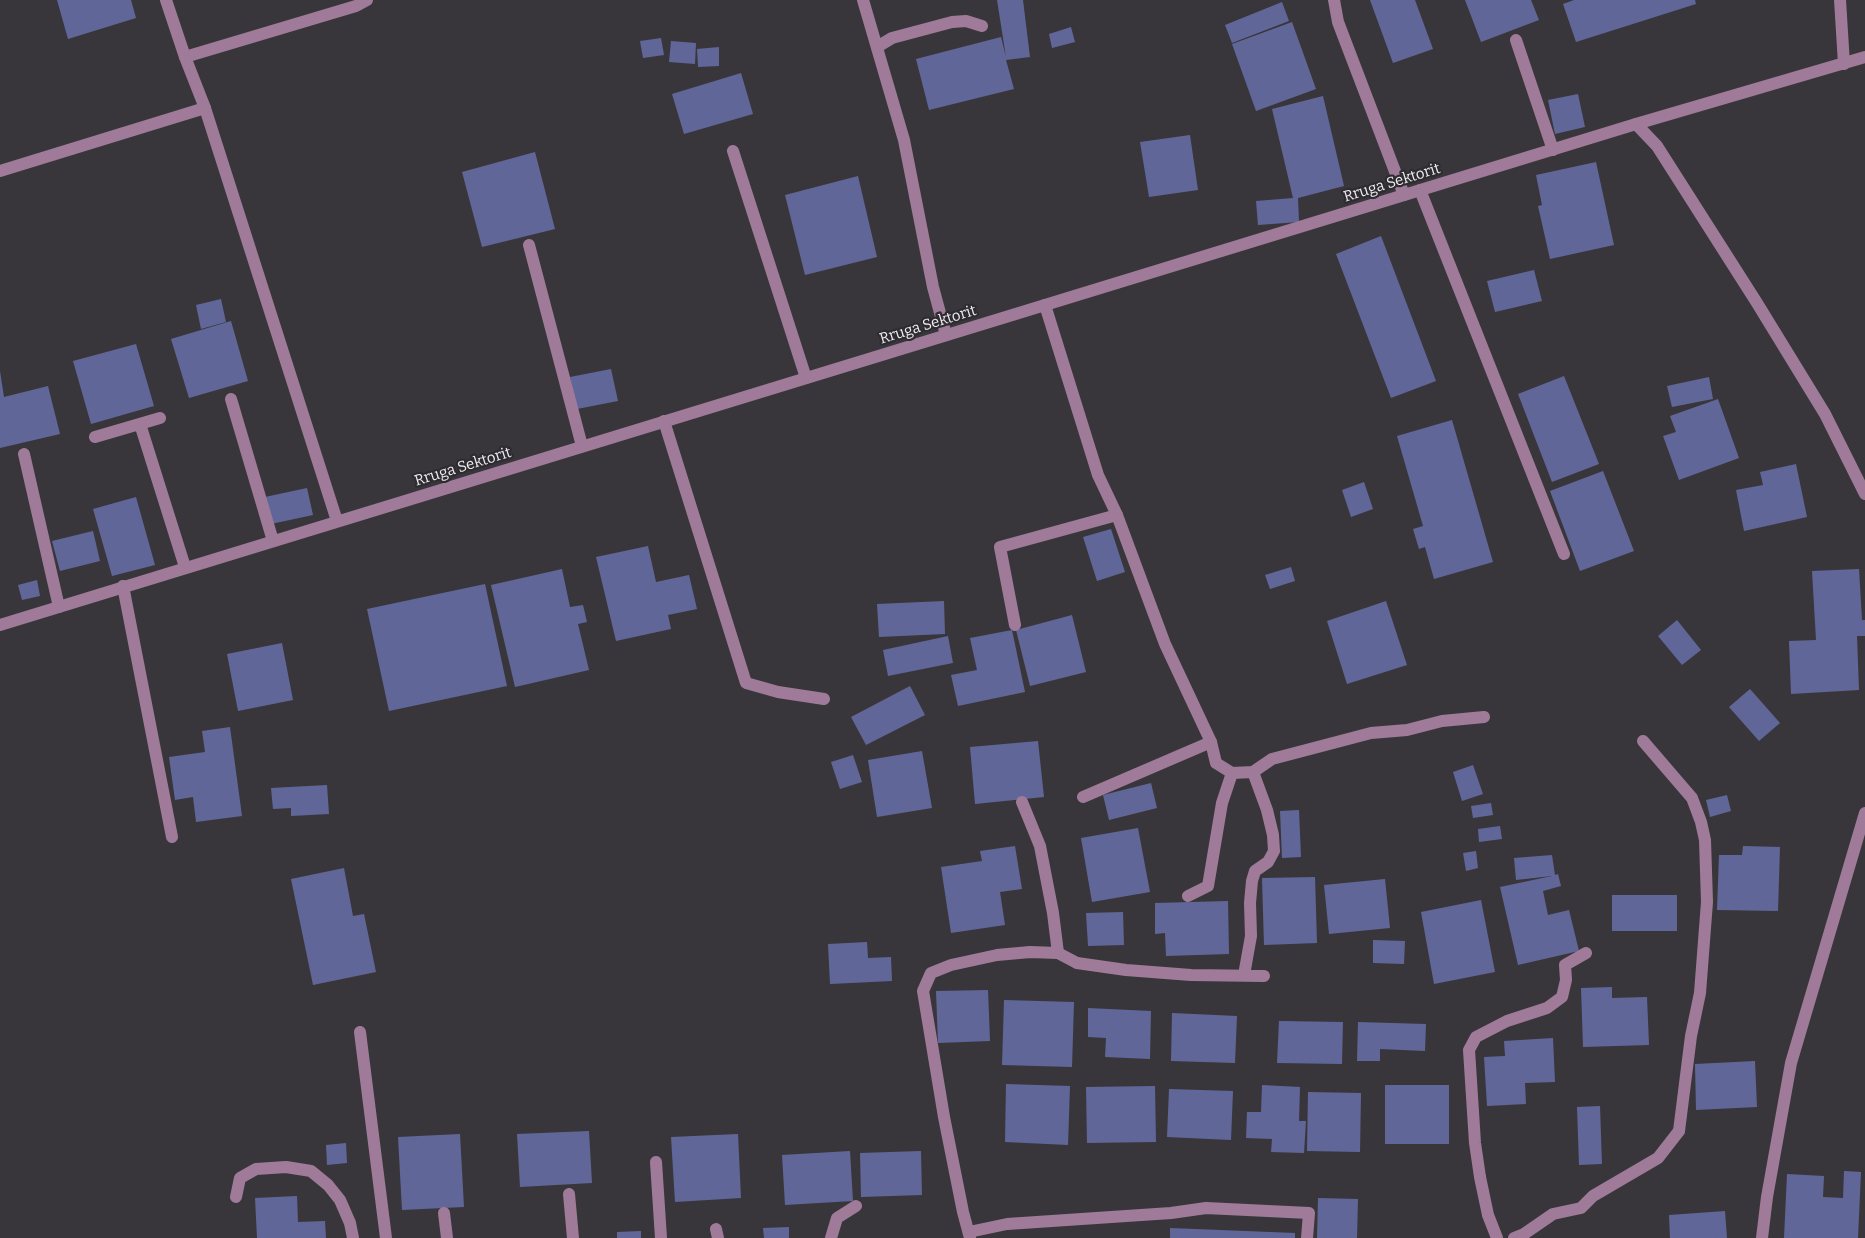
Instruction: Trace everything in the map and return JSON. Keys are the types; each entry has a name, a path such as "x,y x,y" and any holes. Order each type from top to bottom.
{"street":[{"path":"166,0 205,108 337,521"},
{"path":"185,57 356,6 367,0"},
{"path":"863,0 904,140 933,287 946,335"},
{"path":"1334,0 1338,22 1404,195"},
{"path":"1840,0 1844,64"},
{"path":"877,47 892,38 952,22 966,21 982,26"},
{"path":"1516,40 1553,150"},
{"name":"Rruga Sektorit","path":"0,625 1636,124 1865,57"},
{"path":"0,171 205,108"},
{"path":"1636,124 1657,146 1757,303 1825,414 1865,494"},
{"path":"733,151 806,378"},
{"path":"1420,190 1564,554"},
{"path":"529,245 582,446"},
{"path":"1045,305 1098,475 1117,515 1165,644 1211,742 1216,763 1232,774 1253,772 1272,759 1371,734 1407,730 1442,721 1484,717"},
{"path":"231,399 273,541"},
{"path":"95,437 160,418"},
{"path":"664,421 746,683 778,692 824,699"},
{"path":"140,424 185,567"},
{"path":"24,454 59,607"},
{"path":"1015,625 1000,547 1117,515"},
{"path":"123,586 172,837"},
{"path":"1514,1238 1524,1234 1553,1214 1581,1208 1593,1196 1658,1158 1679,1131 1691,1036 1700,993 1707,902 1705,840 1692,798 1643,741"},
{"path":"1083,797 1211,742"},
{"path":"1244,975 1251,936 1252,881 1255,871 1268,862 1274,851 1267,810 1253,772"},
{"path":"1188,896 1208,886 1222,803 1232,774"},
{"path":"1022,802 1040,846 1058,954"},
{"path":"1762,1238 1767,1197 1791,1064 1861,837 1865,813"},
{"path":"1264,976 1191,975 1126,970 1077,963 1058,954 1030,952 997,955 951,965 931,973 923,991 944,1117 970,1235 1007,1224 1206,1209 1239,1209 1309,1213 1307,1238"},
{"path":"1497,1238 1488,1215 1480,1177 1468,1050 1476,1037 1507,1021 1547,1008 1562,997 1566,980 1565,965 1586,954"},
{"path":"360,1032 386,1238"},
{"path":"656,1162 662,1238"},
{"path":"236,1197 240,1179 256,1169 286,1167 311,1171 328,1185 340,1200 353,1238"},
{"path":"569,1194 573,1238"},
{"path":"831,1238 837,1218 856,1206"},
{"path":"444,1213 447,1238"}],"building":[{"path":"57,0 131,0 136,18 68,39"},
{"path":"997,0 1023,0 1030,57 1006,60 1014,89 929,110 916,59 1001,37 1006,57"},
{"path":"1370,0 1415,0 1433,49 1393,63"},
{"path":"1465,0 1531,0 1539,20 1481,42"},
{"path":"1574,0 1695,0 1696,4 1576,42 1563,4"},
{"path":"1282,2 1289,21 1232,43 1225,25"},
{"path":"1292,22 1316,89 1256,111 1232,44"},
{"path":"1071,27 1075,42 1052,48 1049,34"},
{"path":"661,38 664,55 643,58 640,41"},
{"path":"671,41 696,43 695,64 669,62"},
{"path":"719,47 719,66 698,67 697,49"},
{"path":"741,73 753,114 684,134 672,94"},
{"path":"1578,94 1585,127 1555,134 1548,100"},
{"path":"1323,96 1344,186 1298,198 1299,222 1258,225 1256,201 1293,198 1272,109"},
{"path":"1190,135 1198,190 1149,197 1140,142"},
{"path":"535,152 555,229 482,247 462,172"},
{"path":"1596,162 1614,245 1550,259 1538,206 1542,205 1536,175"},
{"path":"858,176 877,257 805,275 785,195"},
{"path":"1381,236 1436,381 1391,398 1336,254"},
{"path":"1534,270 1542,301 1495,312 1487,281"},
{"path":"221,299 226,322 201,329 196,305"},
{"path":"231,321 248,381 189,398 171,339"},
{"path":"136,344 154,406 91,424 73,361"},
{"path":"611,369 618,401 577,409 570,377"},
{"path":"0,371 4,397 48,386 60,434 0,448"},
{"path":"1564,376 1599,464 1552,482 1518,394"},
{"path":"1709,377 1713,399 1672,407 1667,386"},
{"path":"1718,399 1739,458 1679,480 1663,436 1676,432 1670,416"},
{"path":"1452,420 1493,562 1434,579 1425,547 1419,549 1413,529 1423,526 1397,436"},
{"path":"1796,464 1807,517 1744,531 1736,490 1763,485 1760,472"},
{"path":"1603,471 1634,551 1580,571 1550,491"},
{"path":"1364,482 1373,509 1351,517 1342,490"},
{"path":"307,488 313,515 271,524 265,497"},
{"path":"136,497 155,565 112,576 93,509"},
{"path":"1111,529 1125,572 1097,581 1083,537"},
{"path":"93,531 100,561 60,571 52,541"},
{"path":"648,546 656,582 689,575 697,609 668,615 671,629 616,641 596,557"},
{"path":"1291,567 1295,581 1270,589 1265,575"},
{"path":"562,569 570,607 583,605 587,622 578,624 589,670 515,687 491,585"},
{"path":"1859,569 1865,636 1857,636 1859,690 1791,694 1789,641 1816,640 1812,571"},
{"path":"37,580 40,596 22,600 18,585"},
{"path":"485,584 507,686 389,711 367,609"},
{"path":"944,601 945,634 879,637 877,604"},
{"path":"1386,601 1407,665 1347,684 1327,621"},
{"path":"1072,615 1086,672 1030,686 1016,630"},
{"path":"1677,620 1701,650 1682,665 1658,636"},
{"path":"1012,630 1025,692 958,706 951,675 977,670 970,638"},
{"path":"948,636 953,663 888,676 883,650"},
{"path":"282,643 293,700 238,711 227,654"},
{"path":"910,686 925,715 866,745 851,717"},
{"path":"1750,689 1780,723 1759,741 1729,707"},
{"path":"230,727 242,816 196,822 193,797 175,800 169,757 205,752 202,731"},
{"path":"1038,741 1044,797 975,804 970,747"},
{"path":"922,751 932,808 877,817 868,760"},
{"path":"853,755 862,782 840,789 831,762"},
{"path":"1473,765 1483,794 1462,801 1453,772"},
{"path":"1151,783 1157,808 1109,820 1103,795"},
{"path":"327,785 329,814 291,816 291,808 273,809 271,788"},
{"path":"1727,795 1731,811 1710,817 1706,800"},
{"path":"1491,803 1493,815 1473,818 1471,806"},
{"path":"1299,810 1301,857 1282,858 1280,811"},
{"path":"1500,826 1502,839 1479,842 1478,829"},
{"path":"1138,828 1150,892 1092,902 1081,838"},
{"path":"1015,846 1022,889 1000,892 1005,925 951,933 941,867 982,861 980,851"},
{"path":"1743,846 1780,847 1778,911 1717,910 1719,855 1742,855"},
{"path":"1476,851 1478,868 1466,871 1463,853"},
{"path":"1552,855 1555,875 1558,874 1561,886 1543,891 1548,915 1569,910 1579,951 1518,965 1500,887 1552,876 1516,880 1514,858"},
{"path":"344,868 353,916 364,914 376,972 313,985 291,879"},
{"path":"1315,877 1317,943 1264,945 1262,878"},
{"path":"1385,879 1390,928 1329,934 1324,885"},
{"path":"1612,895 1677,895 1677,931 1612,931"},
{"path":"1481,900 1495,972 1434,984 1421,912"},
{"path":"1228,901 1229,954 1166,956 1165,933 1155,934 1155,903"},
{"path":"1123,912 1124,945 1088,946 1086,913"},
{"path":"1373,940 1405,941 1404,964 1373,963"},
{"path":"867,942 868,958 891,957 892,981 830,984 828,944"},
{"path":"1612,987 1612,998 1647,997 1649,1045 1583,1047 1581,988"},
{"path":"988,990 990,1041 938,1043 936,991"},
{"path":"1004,1000 1074,1002 1072,1067 1002,1065"},
{"path":"1088,1008 1151,1011 1150,1059 1105,1057 1106,1038 1088,1037"},
{"path":"1172,1013 1237,1016 1235,1063 1171,1061"},
{"path":"1279,1021 1343,1022 1342,1064 1277,1063"},
{"path":"1358,1022 1426,1024 1425,1051 1380,1049 1380,1061 1357,1061"},
{"path":"1553,1038 1555,1082 1525,1083 1526,1104 1487,1106 1484,1057 1505,1056 1504,1041"},
{"path":"1755,1061 1757,1107 1696,1110 1695,1064"},
{"path":"1006,1084 1070,1086 1068,1145 1005,1142"},
{"path":"1262,1085 1300,1087 1299,1121 1306,1121 1304,1153 1271,1152 1272,1139 1246,1138 1247,1112 1261,1112"},
{"path":"1385,1085 1449,1085 1449,1144 1385,1144"},
{"path":"1155,1086 1156,1142 1087,1143 1086,1087"},
{"path":"1169,1089 1233,1091 1231,1140 1167,1137"},
{"path":"1308,1092 1361,1093 1360,1152 1307,1151"},
{"path":"1600,1106 1602,1164 1579,1165 1577,1107"},
{"path":"589,1131 592,1183 520,1187 517,1134"},
{"path":"460,1134 464,1207 402,1210 398,1137"},
{"path":"738,1134 741,1198 675,1202 671,1137"},
{"path":"346,1143 347,1163 327,1165 326,1145"},
{"path":"850,1151 853,1201 785,1205 782,1155"},
{"path":"921,1151 922,1195 861,1197 860,1153"},
{"path":"1844,1171 1861,1172 1858,1238 1784,1238 1787,1174 1824,1176 1823,1197 1843,1198"},
{"path":"297,1196 298,1222 325,1221 326,1238 257,1238 255,1198"},
{"path":"1318,1198 1358,1199 1357,1238 1317,1238"},
{"path":"1725,1211 1727,1238 1670,1238 1669,1215"},
{"path":"789,1227 789,1238 764,1238 763,1228"},
{"path":"1170,1228 1295,1233 1295,1238 1170,1238"},
{"path":"641,1231 641,1238 617,1238 617,1232"}]}
